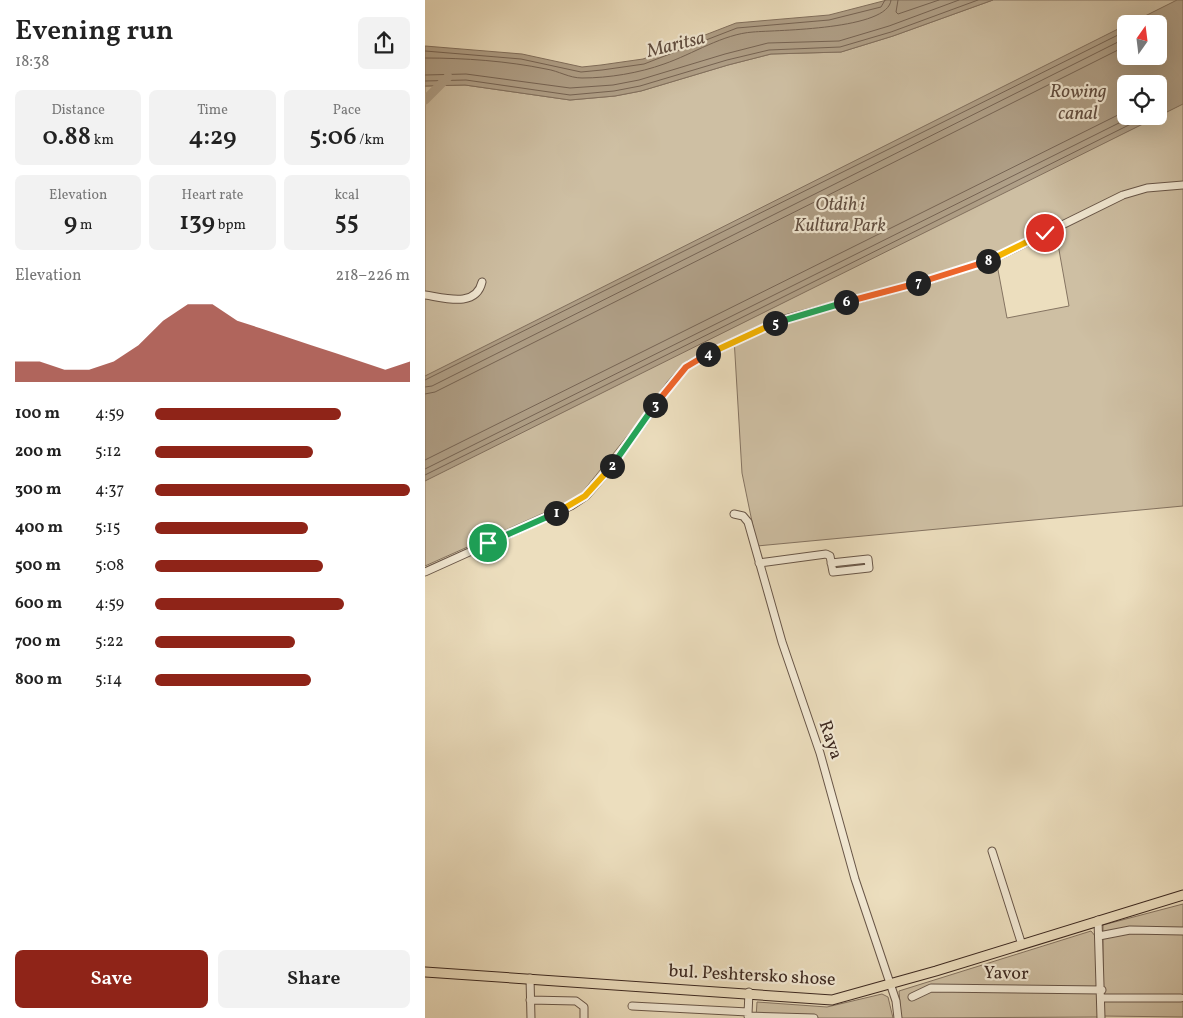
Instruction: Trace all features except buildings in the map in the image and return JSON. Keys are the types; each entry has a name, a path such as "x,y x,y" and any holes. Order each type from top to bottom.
{"main road":[{"name":"bul. Peshtersko shose","path":"425,972 749,992 832,1000 1183,895"}],"street":[{"path":"425,572 571,506 585,496 612,466 670,385 686,367 706,355 781,320 925,281 991,260 1123,195 1147,188 1183,184"},
{"path":"425,295 463,300 476,295 480,291 482,282"},
{"name":"Raya","path":"734,514 743,516 748,522 782,642 820,753 855,879 889,984"},
{"path":"759,563 826,554 830,556 831,563 833,572 869,568 868,559 831,563"},
{"path":"992,851 1022,944"},
{"path":"1098,920 1102,994 1101,1018"},
{"path":"1099,936 1131,930 1183,931"},
{"path":"531,978 531,1018"},
{"path":"889,984 896,1001 898,1018"},
{"name":"Yavor","path":"912,997 931,988 1181,998"},
{"path":"748,1015 749,992"},
{"path":"531,1000 575,1001 584,1006 584,1018"},
{"path":"632,1006 814,1018"}],"green space":[{"name":"Otdih i Kultura Park","path":"993,0 1183,0 1183,506 757,546 742,473 734,338 687,361 581,494 566,503 425,566 425,86 465,85 570,100 615,96 641,91 771,54 841,52 893,36","holes":["1056,233 1069,306 1007,318 996,259"]},
{"path":"1183,904 1183,1017 1103,1016 1103,925"},
{"path":"1091,931 1096,937 1099,1017 901,1018 899,991"},
{"path":"882,994 888,997 893,1018 756,1018 757,1002 827,1007"}],"water":[{"path":"887,0 993,0 893,36 841,52 771,54 641,91 615,96 570,100 465,85 425,86 425,46 522,54 582,67 643,59 736,23 829,15"},
{"name":"Rowing canal","path":"1177,0 1183,0 1183,104 1167,112 1167,75 1117,75 1117,125 1141,125 425,481 425,376 1117,30 1117,65 1167,65 1167,15 1147,15"}],"waterway":[{"path":"425,100 448,77"}],"route":[{"path":"488,543 579,502 612,466 670,385 686,367 706,355 781,320 925,281 991,260 1045,233"}],"water label":[{"name":"Maritsa","path":"676,45"}]}
